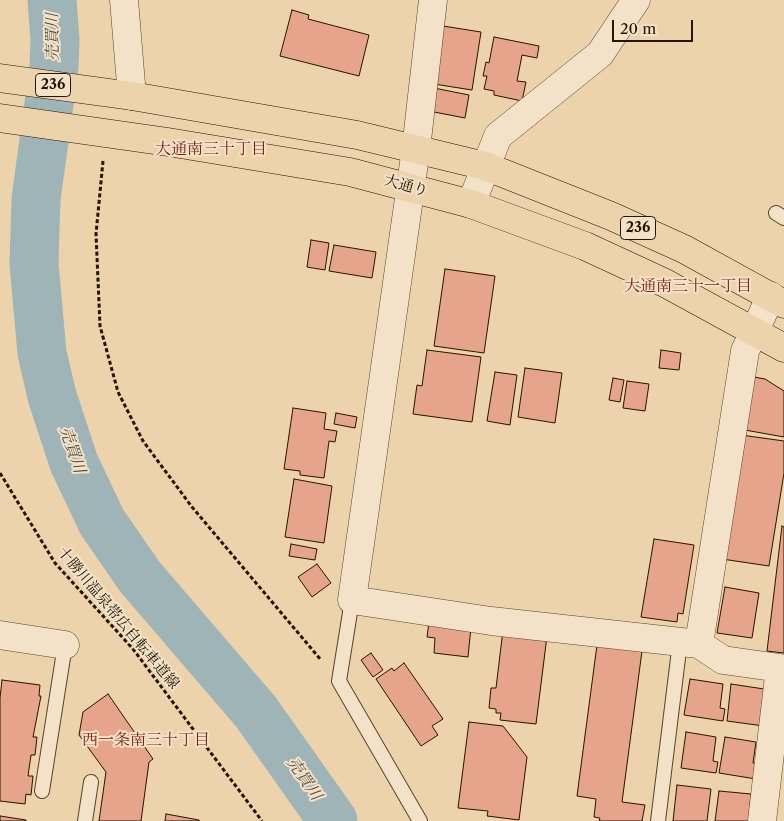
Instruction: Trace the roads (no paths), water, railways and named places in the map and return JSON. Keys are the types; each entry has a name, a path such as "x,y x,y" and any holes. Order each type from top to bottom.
{"highway":[{"name":"236","path":"0,78 119,94 357,135 485,166 611,216 684,249 777,300"},
{"name":"大通り","path":"0,118 101,142 350,172 472,204 586,246 665,283 784,348"}],"street":[{"path":"119,94 124,0"},
{"path":"433,0 416,148 352,600 491,622 690,643 723,660 780,668 762,821"},
{"path":"472,204 498,136 600,54 636,0"},
{"path":"690,643 746,352 754,331 777,300"},
{"path":"0,635 65,645"}],"lane":[{"path":"352,600 339,681 420,821"},
{"path":"658,821 690,643"},
{"path":"42,791 65,645"},
{"path":"85,821 91,782"}],"waterway":[{"name":"売買川","path":"52,0 55,40 54,67 36,199 34,264 42,353 52,396 74,463 102,522 140,577 256,712 333,821"}],"district":[{"name":"大通南三十丁目","path":"211,149"},
{"name":"大通南三十一丁目","path":"688,286"},
{"name":"西一条南三十丁目","path":"146,740"}]}
